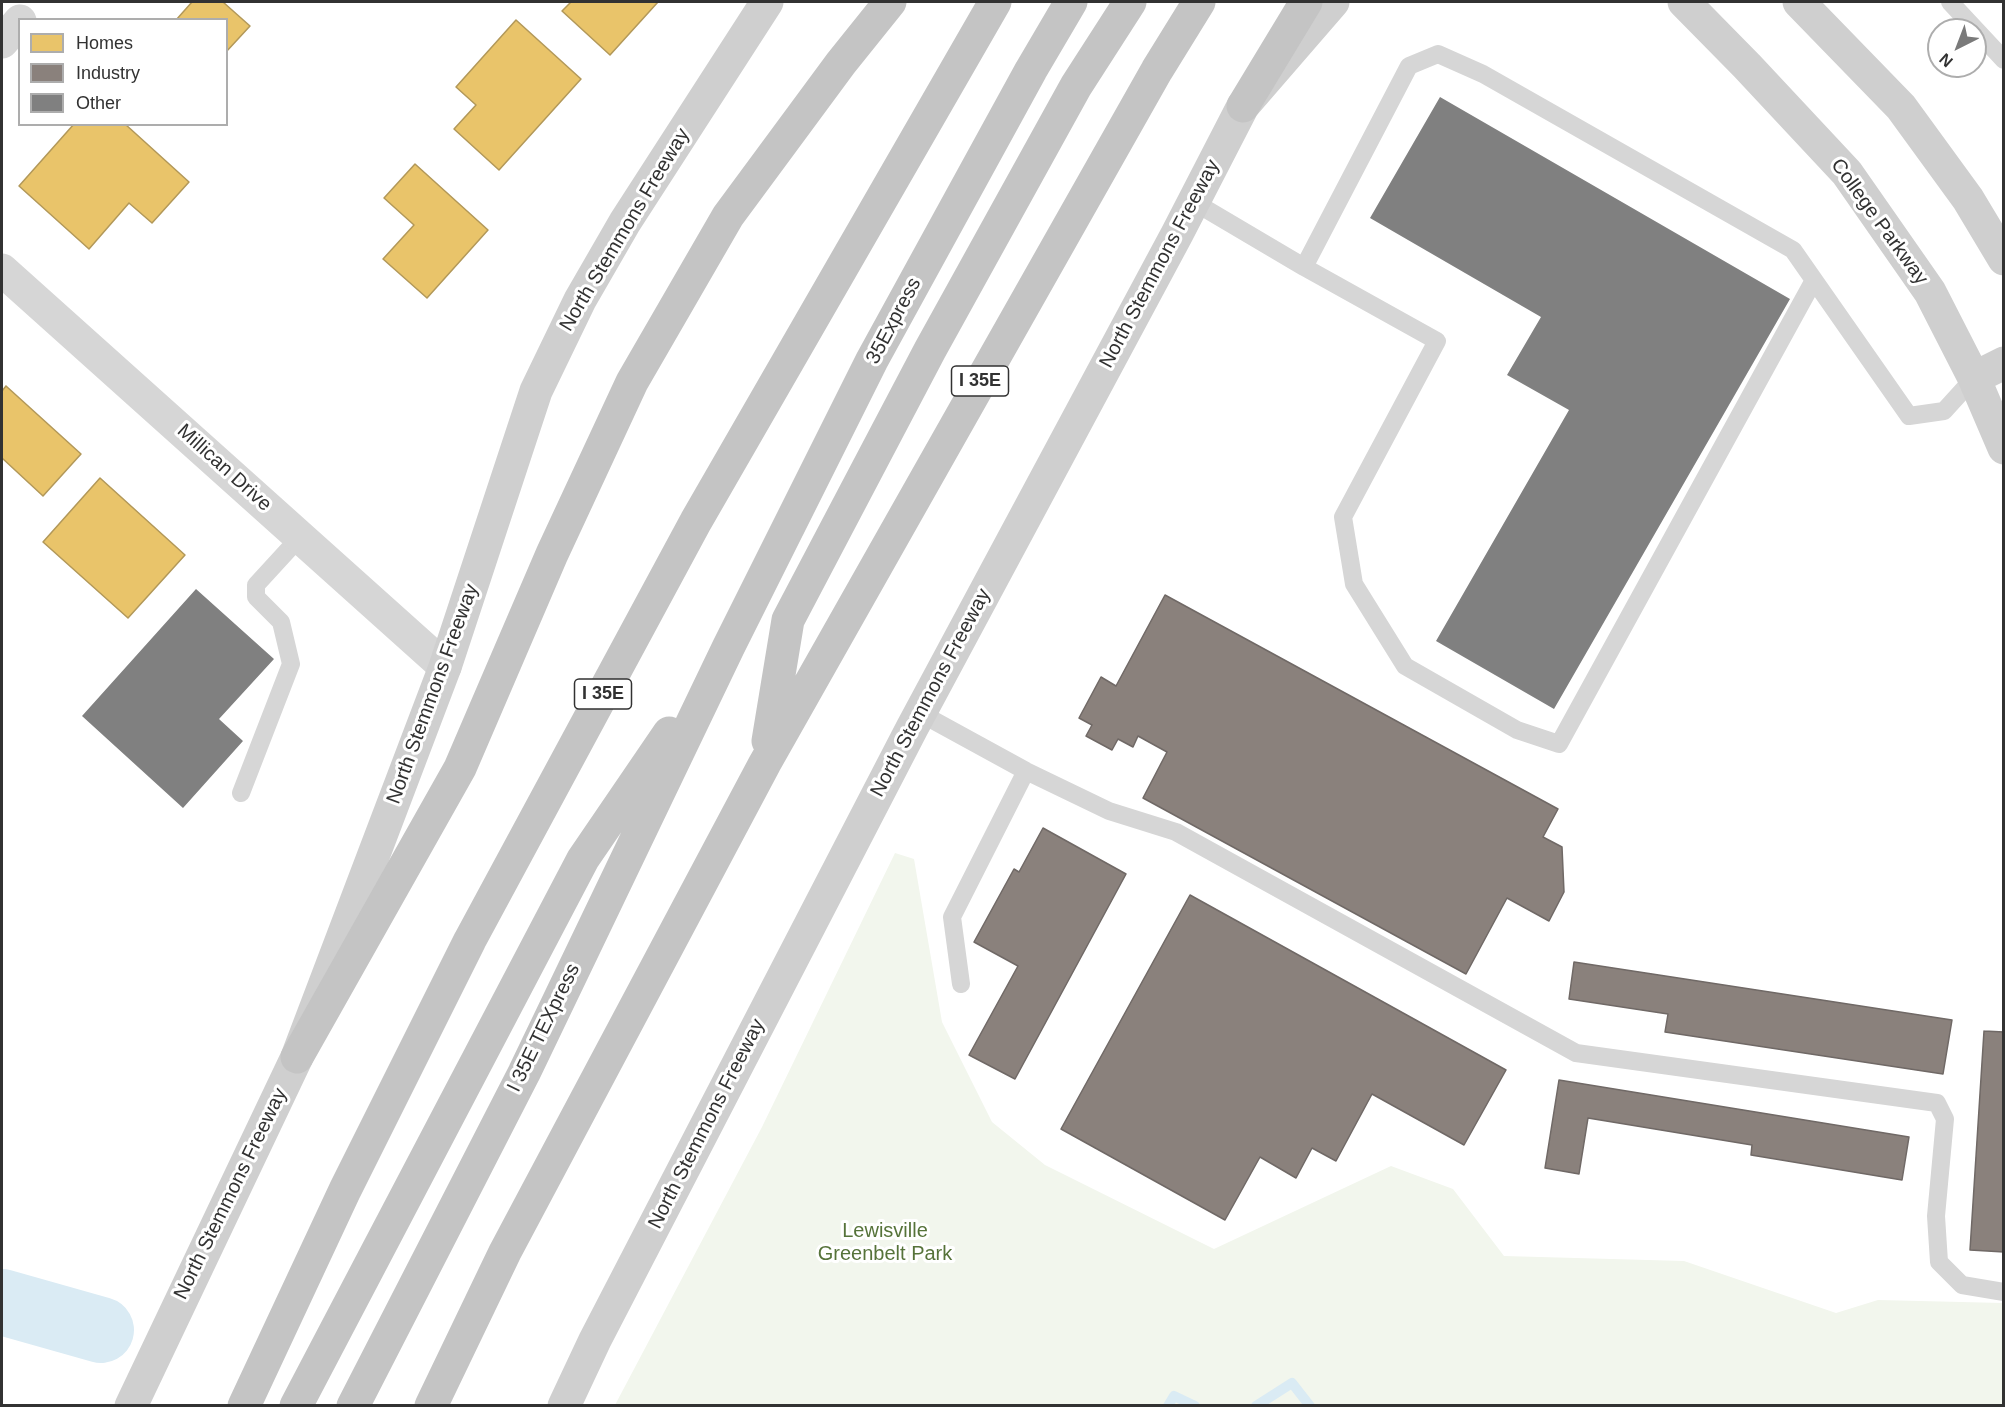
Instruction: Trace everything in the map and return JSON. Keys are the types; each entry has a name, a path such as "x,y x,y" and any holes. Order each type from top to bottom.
{"highway":[{"path":"297,1057 460,768 552,554 632,382 728,216 841,63 890,2"},
{"name":"I 35E","path":"244,1406 345,1190 476,930 696,521 995,2"},
{"name":"35Express","path":"728,648 872,360 1031,70 1071,2"},
{"path":"765,763 789,620 930,350 1076,86 1130,2"},
{"name":"I 35E","path":"431,1406 504,1252 765,763 1151,80 1199,2"},
{"path":"1243,106 1306,2"},
{"path":"296,1406 582,859 728,648"},
{"name":"I 35E TEXpress","path":"353,1406 524,1073 728,648"}],"main road":[{"name":"North Stemmons Freeway","path":"131,1406 297,1057 446,667 536,391 580,300 631,213 767,2"},
{"name":"North Stemmons Freeway","path":"564,1406 600,1330 920,713 1194,202 1243,106 1333,2"},
{"name":"College Parkway","path":"1684,2 1847,173 1930,292 1974,378 2004,448"},
{"path":"1799,2 1901,107 1968,198 2004,259"},
{"path":"1974,378 2004,363"}],"street":[{"path":"22,18 37,2"},
{"path":"2,42 18,22"},
{"name":"Millican Drive","path":"2,270 446,667"}],"lane":[{"path":"1950,2 2004,60"},
{"path":"1304,267 1409,66 1438,54 1483,74 1793,250 1909,416 1944,411 1974,378"},
{"path":"1194,202 1304,267 1437,341 1343,517 1354,584 1405,666 1516,730 1559,744 1814,280"},
{"path":"241,793 291,664 281,622 256,597 256,585 300,537"},
{"path":"920,713 1026,771 1109,811 1176,832 1576,1053 1937,1103 1945,1119 1936,1216 1939,1262 1962,1285 2004,1292"},
{"path":"961,984 952,917 1026,771"}],"green space":[{"name":"Lewisville Greenbelt Park","path":"895,853 914,859 942,1022 992,1122 1045,1165 1214,1249 1391,1166 1453,1189 1504,1256 1684,1261 1836,1313 1878,1300 2003,1303 2003,1405 615,1405 762,1127"}],"building: Homes":[{"path":"192,2 223,2 250,26 228,50 228,18 178,18"},
{"path":"571,2 658,2 610,55 562,11"},
{"path":"516,20 581,79 499,170 454,129 476,105 456,87"},
{"path":"72,126 127,126 189,182 152,223 129,203 89,249 19,186"},
{"path":"415,164 488,230 427,298 383,259 414,225 384,198"},
{"path":"6,386 81,454 43,496 2,458 2,391"},
{"path":"100,478 185,555 128,618 43,542"}],"building: Industry":[{"path":"1165,595 1558,809 1543,837 1562,847 1564,892 1549,921 1507,898 1466,974 1143,798 1167,752 1138,736 1133,747 1118,739 1112,750 1086,736 1092,725 1079,718 1101,677 1116,686"},
{"path":"1043,828 1126,874 1015,1079 969,1055 1018,966 974,942 1014,869 1019,872"},
{"path":"1190,895 1506,1070 1464,1145 1372,1094 1336,1161 1312,1148 1296,1178 1260,1157 1225,1220 1061,1129"},
{"path":"1574,962 1952,1020 1943,1074 1665,1032 1668,1014 1569,999"},
{"path":"1984,1031 2004,1032 2004,1252 1970,1250"},
{"path":"1559,1080 1909,1137 1902,1180 1751,1155 1752,1145 1588,1118 1579,1174 1545,1168"}],"building: Other":[{"path":"1440,97 1790,299 1554,709 1436,641 1569,410 1507,375 1541,317 1370,218"},
{"path":"196,589 274,659 219,719 243,741 183,808 82,716"}],"waterway":[{"path":"2,1302 101,1330"},
{"path":"1256,1406 1292,1383 1310,1406"},
{"path":"1168,1406 1174,1396 1195,1406"}]}
